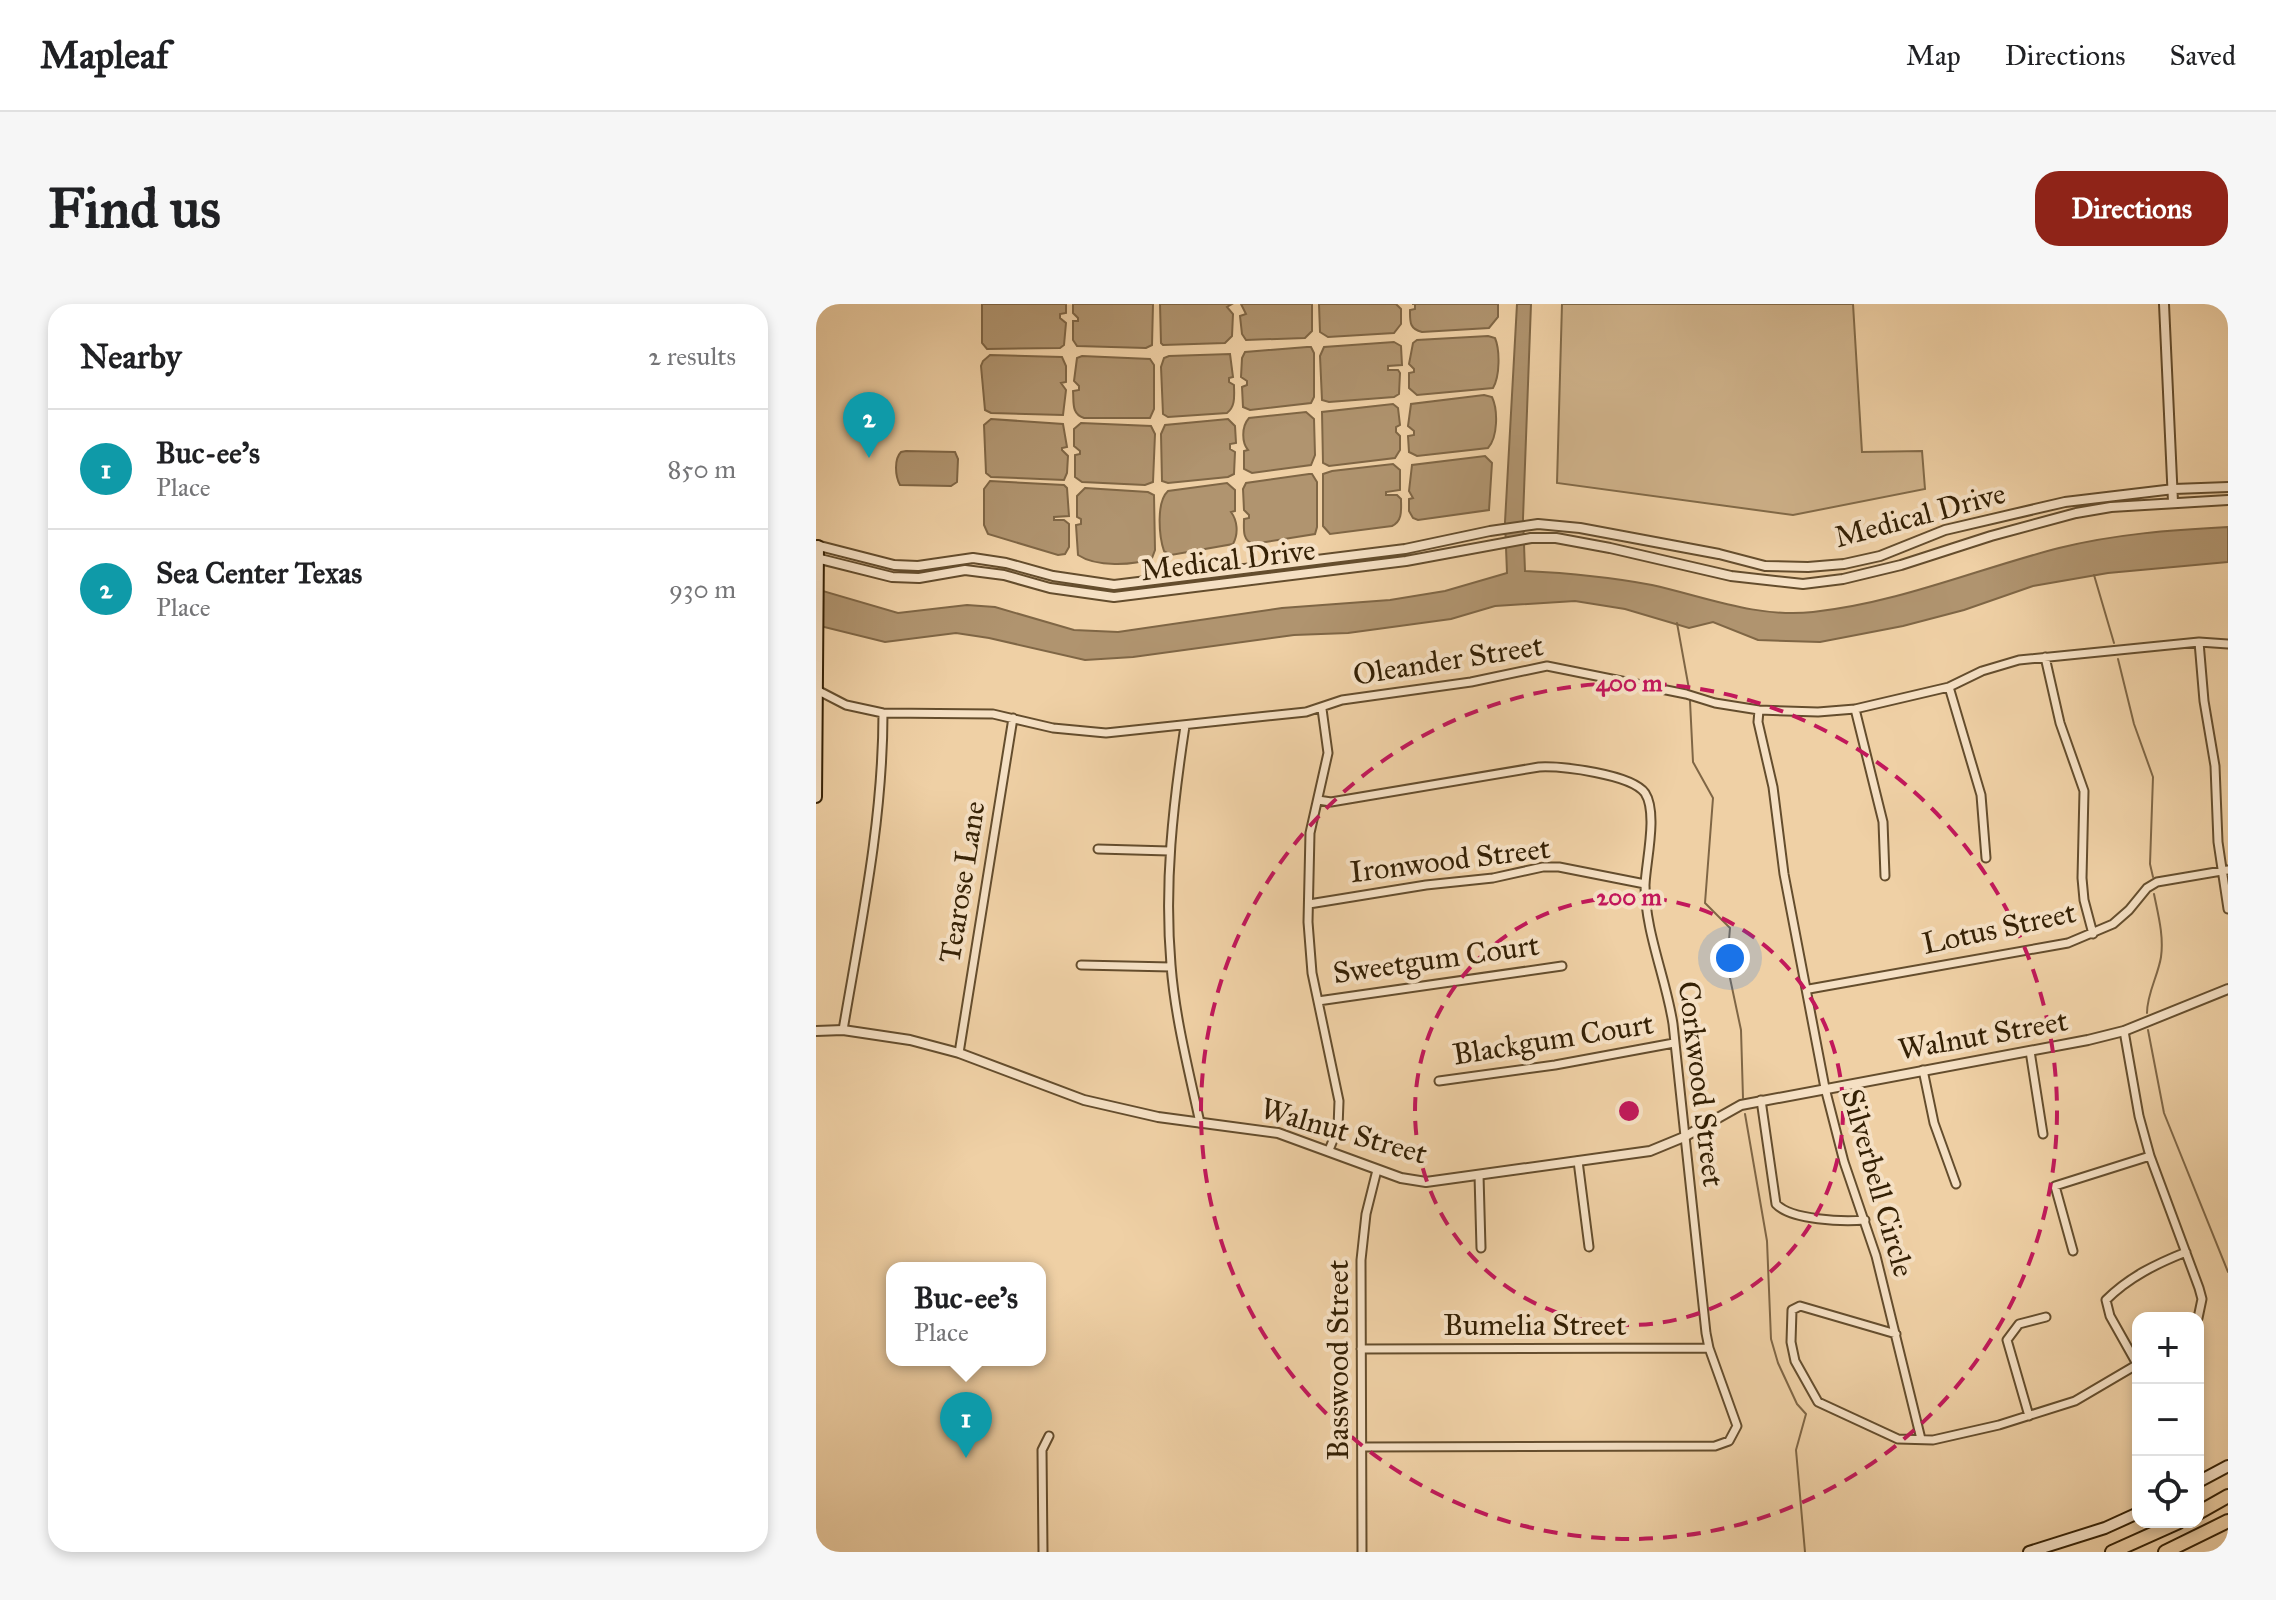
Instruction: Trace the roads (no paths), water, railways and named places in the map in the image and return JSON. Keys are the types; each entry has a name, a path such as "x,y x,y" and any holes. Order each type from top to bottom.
{"highway":[{"path":"2204,1510 2228,1496"},
{"path":"2165,1552 2228,1521"},
{"path":"2112,1552 2166,1528"}],"main road":[{"path":"816,797 817,546"},
{"path":"2204,1479 2228,1466"},
{"path":"2029,1552 2105,1528 2132,1516"}],"street":[{"path":"2164,304 2173,502"},
{"name":"Medical Drive","path":"817,546 894,565 918,566 973,558 1053,576 1114,585 1405,549 1530,525 1580,528 1719,554 1765,566 1808,567 1844,564 1880,556 1945,530 2065,502 2174,489 2228,487"},
{"name":"Medical Drive","path":"817,558 892,577 919,578 965,570 1004,575 1050,588 1114,597 1341,570 1531,538 1556,538 1731,576 1803,584 1843,579 1901,565 2076,513 2111,507 2228,500"},
{"path":"1487,531 1490,545"},
{"path":"858,568 861,556"},
{"path":"973,558 975,571"},
{"path":"2199,642 2204,701 2215,766 2218,842 2226,870 2228,909"},
{"name":"Oleander Street","path":"816,690 846,705 883,713 969,712 1053,728 1106,733 1322,709 1342,700 1471,682 1547,666 1686,694 1715,703 1759,710 1818,712 1855,709 1949,687 1994,666 2045,657 2199,642 2228,644"},
{"path":"2045,657 2060,723 2084,791 2082,878 2093,934"},
{"path":"1949,687 1981,795 1986,858"},
{"path":"1322,709 1328,753 1310,833 1309,904 1312,973 1340,1113 1329,1150"},
{"path":"1855,709 1883,822 1885,876"},
{"name":"Silverbell Circle","path":"1759,710 1758,722 1773,787 1784,874 1809,989 1825,1088 1844,1162 1865,1220 1921,1439"},
{"path":"843,1030 879,810 883,713"},
{"name":"Tearose Lane","path":"959,1053 1013,718"},
{"path":"1185,726 1169,851 1171,967 1186,1061 1200,1123"},
{"name":"Corkwood Street","path":"1318,800 1331,802 1539,767 1565,767 1638,786 1649,804 1645,884 1652,935 1668,991 1709,1348 1737,1426 1729,1441 1722,1445 1363,1447"},
{"path":"1098,849 1169,851"},
{"name":"Ironwood Street","path":"1309,904 1426,885 1493,878 1543,867 1559,867 1645,884"},
{"name":"Lotus Street","path":"1809,989 2068,943 2113,924 2147,888 2157,882 2226,870"},
{"path":"1081,965 1171,967"},
{"name":"Sweetgum Court","path":"1318,1001 1562,966"},
{"name":"Walnut Street","path":"816,1031 843,1030 910,1040 959,1053 1084,1100 1158,1117 1278,1133 1401,1178 1426,1182 1650,1151 1684,1137 1741,1105 2124,1031 2228,989"},
{"path":"2124,1031 2139,1116 2150,1156 2202,1299 2199,1312"},
{"name":"Blackgum Court","path":"1439,1081 1555,1065 1674,1043"},
{"path":"2030,1051 2043,1134"},
{"path":"1923,1070 1931,1111 1956,1184"},
{"path":"1761,1100 1776,1204 1783,1211 1797,1215 1849,1222 1865,1220"},
{"path":"2073,1251 2055,1186 2150,1156"},
{"path":"1578,1161 1589,1247"},
{"name":"Basswood Street","path":"1362,1552 1363,1234 1377,1170"},
{"path":"1479,1175 1483,1231 1481,1248"},
{"path":"2132,1353 2106,1300 2157,1264 2186,1252"},
{"path":"1896,1334 1800,1306 1792,1310 1791,1342 1795,1361 1818,1402 1898,1439 1948,1438 2029,1416 2075,1401 2132,1368"},
{"path":"2029,1416 2007,1340 2019,1324 2046,1317"},
{"name":"Bumelia Street","path":"1361,1349 1709,1348"},
{"path":"1043,1552 1042,1450 1049,1436"}],"waterway":[{"path":"2094,575 2114,643"},
{"path":"1677,623 1689,689"},
{"path":"2118,659 2134,724 2153,777 2150,864 2153,877"},
{"path":"1690,701 1693,762 1713,798 1705,903 1730,928 1727,964 1741,1030 1743,1098"},
{"path":"2147,1013 2162,949 2154,894"},
{"path":"2148,1030 2164,1113 2228,1272"},
{"path":"1745,1114 1767,1241 1771,1339 1778,1363 1797,1404 1806,1414 1796,1450 1805,1552"}],"place":[{"name":"Sea Center Texas","path":"869,458"},
{"name":"Buc-ee's","path":"966,1458"}]}
